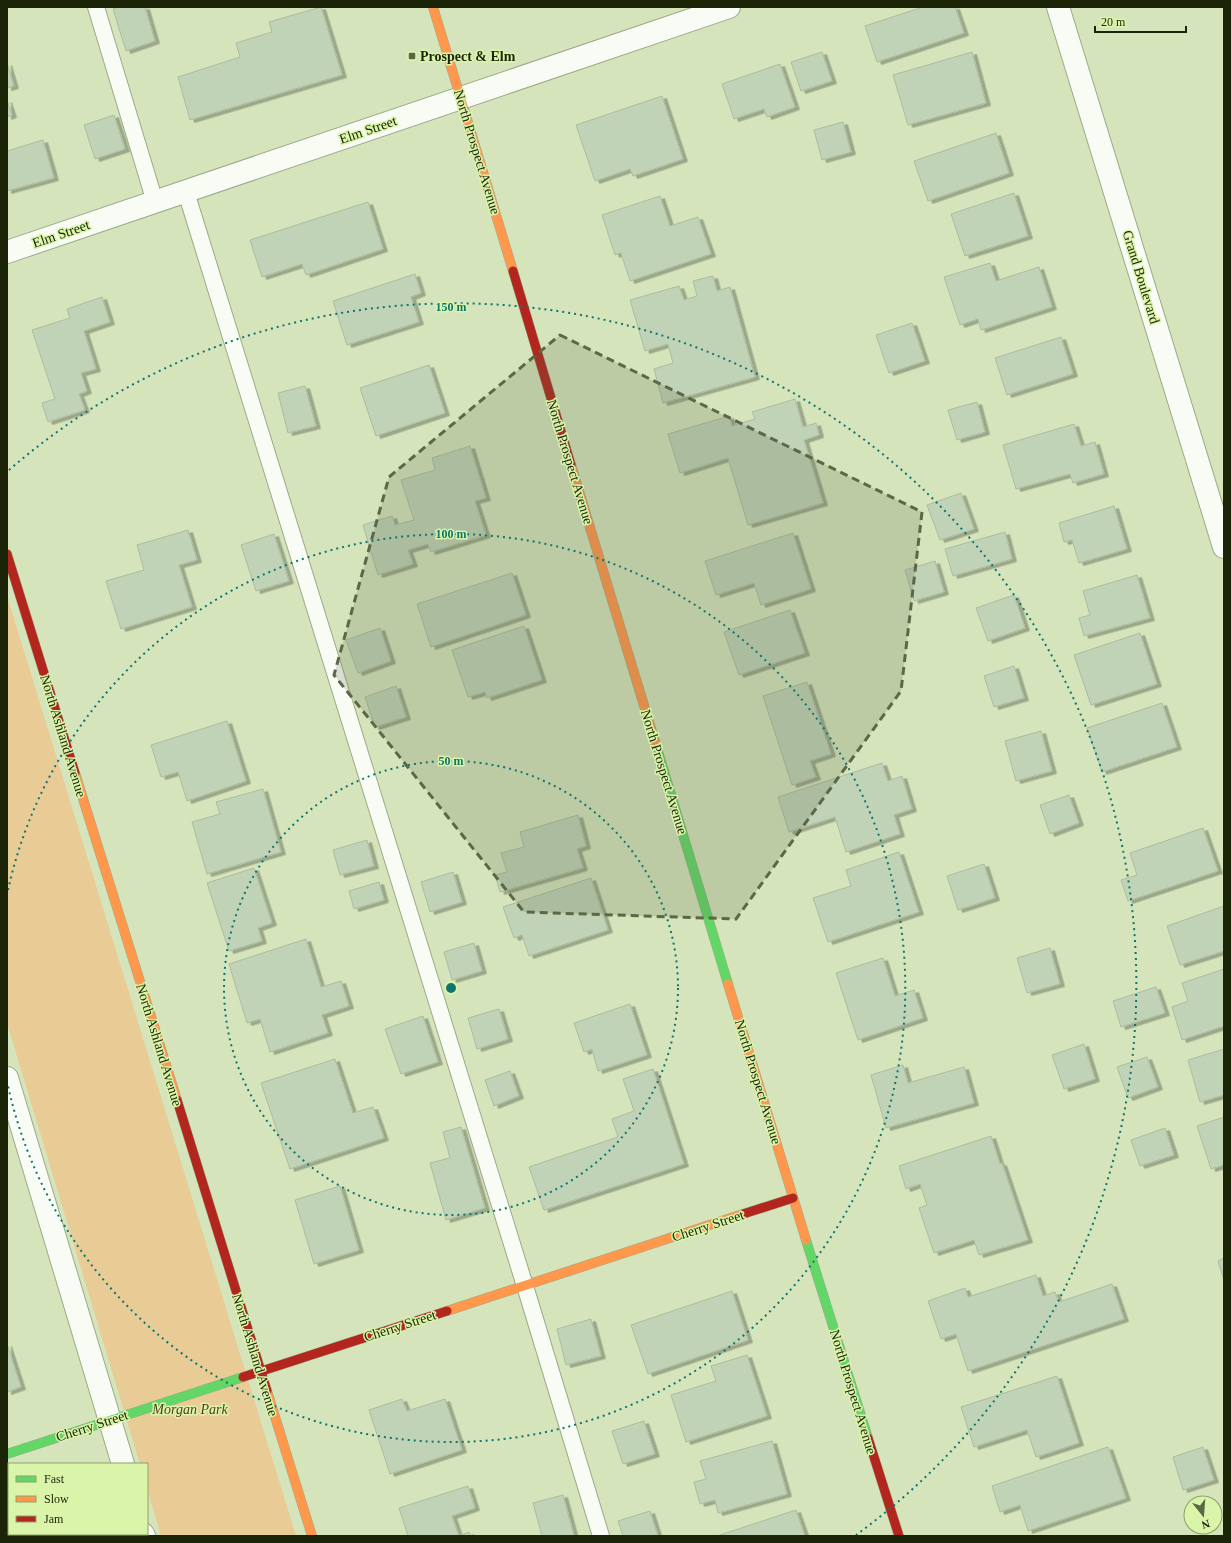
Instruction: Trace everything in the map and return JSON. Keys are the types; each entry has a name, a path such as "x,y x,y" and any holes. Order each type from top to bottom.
{"street":[{"name":"North Prospect Avenue","path":"433,7 793,1198 898,1536"},
{"name":"Grand Boulevard","path":"1058,7 1224,547"},
{"name":"Elm Street","path":"7,252 461,99 715,9"},
{"name":"North Ashland Avenue","path":"7,554 312,1536"},
{"path":"7,1078 123,1463"},
{"name":"Cherry Street","path":"7,1454 793,1198"}],"lane":[{"path":"96,7 155,202"},
{"path":"186,192 601,1536"}],"highlighted area":[{"path":"560,335 922,512 901,691 736,919 524,912 334,675 389,477"}],"green space":[{"name":"Morgan Park","path":"7,596 296,1536 161,1536 148,1491 148,1463 140,1463 7,1023"}],"building":[{"path":"119,7 145,7 155,41 126,51 113,9"},
{"path":"321,7 342,75 190,120 178,77 240,57 236,43 272,32 269,22"},
{"path":"923,7 955,7 964,33 877,62 865,26"},
{"path":"822,52 832,81 801,91 791,62"},
{"path":"972,52 986,103 908,125 893,75"},
{"path":"7,63 14,86 7,88"},
{"path":"780,64 795,107 767,117 764,109 734,119 722,84"},
{"path":"662,96 683,159 633,176 630,169 595,181 576,125"},
{"path":"7,100 12,115 7,117"},
{"path":"114,115 125,149 95,159 84,125"},
{"path":"843,122 851,152 822,160 814,130"},
{"path":"996,133 1009,173 928,201 914,161"},
{"path":"43,140 54,178 7,191 7,151"},
{"path":"1014,193 1028,236 965,256 951,214"},
{"path":"660,196 670,226 698,217 711,254 630,281 621,253 615,255 602,215"},
{"path":"368,202 383,249 306,275 302,264 262,277 250,240"},
{"path":"990,263 996,281 1039,267 1052,307 981,330 978,319 960,325 944,277"},
{"path":"415,274 421,293 411,297 419,322 347,345 333,301"},
{"path":"713,276 717,291 730,287 755,377 663,403 654,369 673,363 668,344 645,351 630,300 679,286 684,300 697,296 693,281"},
{"path":"102,297 110,322 84,331 96,369 81,373 87,391 79,394 85,410 48,422 42,403 55,399 32,330 70,318 67,309"},
{"path":"912,323 925,361 889,373 876,335"},
{"path":"1061,337 1073,374 1007,395 995,358"},
{"path":"429,365 445,413 376,436 360,388"},
{"path":"305,386 316,426 288,433 278,393"},
{"path":"795,399 803,427 816,423 819,435 804,440 823,503 748,525 728,458 680,473 668,434 729,416 732,426 755,419 752,412"},
{"path":"977,402 985,432 957,440 948,410"},
{"path":"1074,424 1081,446 1095,442 1104,474 1073,483 1070,474 1016,489 1003,445"},
{"path":"470,446 486,498 475,501 486,535 431,552 428,544 408,550 413,564 378,575 363,525 392,516 395,525 414,520 401,480 435,470 432,458"},
{"path":"961,493 974,529 940,540 927,505"},
{"path":"1114,506 1127,549 1079,563 1072,540 1064,542 1059,523"},
{"path":"188,530 197,560 179,565 192,607 121,629 106,581 144,570 137,545"},
{"path":"1005,532 1012,559 953,576 945,549"},
{"path":"793,533 811,589 761,605 754,583 716,595 705,561"},
{"path":"274,534 289,581 256,591 241,545"},
{"path":"935,561 944,592 914,601 905,570"},
{"path":"512,573 526,615 431,647 417,604"},
{"path":"1137,575 1150,618 1084,636 1079,618 1090,615 1083,591"},
{"path":"1014,595 1025,628 988,641 976,608"},
{"path":"790,610 805,653 739,675 724,632"},
{"path":"524,626 542,680 487,698 485,692 468,697 452,650"},
{"path":"380,628 391,661 358,673 346,640"},
{"path":"1140,633 1157,684 1091,705 1074,655"},
{"path":"1014,666 1024,698 994,707 984,676"},
{"path":"807,682 831,754 810,761 816,777 792,785 763,696"},
{"path":"396,686 406,717 375,727 365,697"},
{"path":"1162,703 1177,747 1102,772 1087,728"},
{"path":"227,721 246,781 187,801 178,772 161,777 151,745"},
{"path":"1041,731 1052,771 1016,781 1005,741"},
{"path":"882,763 888,781 902,776 912,809 894,815 900,834 846,852 835,817 789,832 778,797"},
{"path":"263,789 281,852 207,874 192,822 220,814 216,802"},
{"path":"1069,795 1079,823 1050,834 1040,805"},
{"path":"578,815 586,846 577,849 583,868 500,892 495,875 507,872 501,853 524,847 520,832"},
{"path":"1203,828 1218,871 1128,901 1121,880 1137,875 1130,853"},
{"path":"367,840 374,866 340,875 333,850"},
{"path":"899,852 919,912 828,942 813,898 851,886 846,870"},
{"path":"984,864 995,898 958,910 947,876"},
{"path":"254,868 272,923 258,928 262,941 229,951 207,883"},
{"path":"453,872 462,902 430,912 421,882"},
{"path":"591,878 608,930 529,956 522,935 514,938 503,907"},
{"path":"379,882 384,900 354,909 349,891"},
{"path":"1224,906 1224,951 1180,965 1167,926"},
{"path":"306,939 321,987 341,981 349,1006 322,1015 328,1033 270,1052 260,1019 247,1023 229,964"},
{"path":"474,943 482,971 452,980 444,952"},
{"path":"1050,948 1060,984 1027,993 1017,958"},
{"path":"883,958 895,996 914,990 923,1018 858,1040 836,973"},
{"path":"1224,969 1224,1026 1182,1040 1172,1007 1188,1001 1182,983"},
{"path":"1156,987 1165,1013 1121,1027 1113,1001"},
{"path":"630,1004 647,1055 598,1071 592,1049 584,1052 574,1023"},
{"path":"499,1009 508,1039 477,1049 468,1018"},
{"path":"423,1016 438,1062 401,1074 385,1029"},
{"path":"1084,1044 1095,1079 1064,1089 1052,1055"},
{"path":"1224,1049 1224,1095 1200,1102 1188,1060"},
{"path":"1147,1057 1158,1087 1128,1098 1117,1067"},
{"path":"335,1059 353,1113 373,1107 384,1138 290,1169 261,1083"},
{"path":"903,1065 908,1083 964,1067 974,1103 886,1128 871,1075"},
{"path":"653,1069 684,1164 544,1210 529,1167 618,1137 612,1119 634,1111 623,1079"},
{"path":"510,1071 519,1096 494,1106 485,1080"},
{"path":"1224,1117 1224,1165 1211,1169 1197,1126"},
{"path":"461,1127 485,1208 446,1220 430,1163 450,1158 443,1132"},
{"path":"1165,1128 1174,1155 1140,1166 1131,1140"},
{"path":"991,1136 1000,1164 1002,1163 1028,1240 979,1255 974,1240 934,1253 919,1208 927,1205 920,1184 906,1189 899,1166"},
{"path":"340,1186 359,1250 314,1264 295,1200"},
{"path":"1224,1258 1224,1280 1218,1261"},
{"path":"1036,1275 1043,1296 1055,1292 1059,1302 1112,1284 1124,1319 968,1371 956,1334 941,1339 928,1301 965,1288 968,1297"},
{"path":"732,1291 748,1340 648,1374 631,1325"},
{"path":"591,1319 601,1356 566,1365 557,1329"},
{"path":"7,1344 21,1387 7,1392"},
{"path":"747,1355 767,1416 686,1442 671,1395 716,1381 711,1366"},
{"path":"1057,1376 1079,1443 1036,1457 1027,1430 974,1447 961,1407"},
{"path":"402,1399 407,1411 445,1399 462,1450 390,1474 369,1410"},
{"path":"644,1421 655,1454 623,1464 612,1431"},
{"path":"772,1441 787,1494 718,1513 715,1500 700,1504 694,1482 706,1479 700,1461"},
{"path":"1108,1447 1126,1498 1028,1531 1020,1505 1000,1512 992,1486"},
{"path":"1203,1447 1214,1480 1183,1490 1173,1457"},
{"path":"468,1486 475,1508 452,1516 459,1536 408,1536 399,1508"},
{"path":"563,1495 574,1536 542,1536 533,1503"},
{"path":"796,1510 805,1536 717,1536"},
{"path":"650,1511 658,1536 623,1536 618,1521"},
{"path":"8,1522 8,1535 66,1536 7,1536"},
{"path":"469,1532 470,1536 459,1536"}],"traffic: fast":[{"path":"656,745 728,984"},
{"path":"806,1240 868,1438"},
{"path":"7,1454 243,1377"}],"traffic: slow":[{"path":"433,7 513,271"},
{"path":"571,465 656,745"},
{"path":"75,773 177,1100"},
{"path":"728,984 806,1240"},
{"path":"447,1311 743,1214"},
{"path":"267,1391 312,1536"}],"traffic: jam":[{"path":"513,271 571,465"},
{"path":"7,554 75,773"},
{"path":"177,1100 267,1391"},
{"path":"743,1214 793,1198"},
{"path":"243,1377 447,1311"},
{"path":"868,1438 899,1536"}],"place":[{"name":"Prospect & Elm","path":"412,56"}]}
